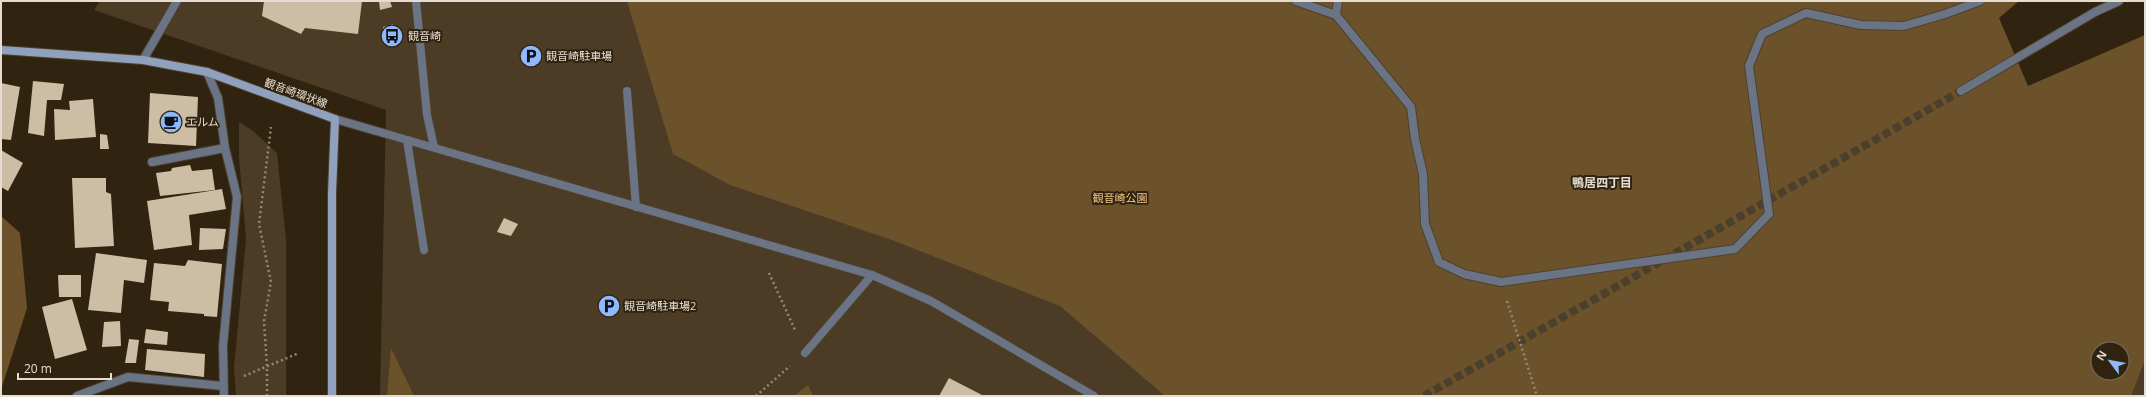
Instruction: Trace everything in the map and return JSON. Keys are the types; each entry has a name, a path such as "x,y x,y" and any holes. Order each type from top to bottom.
{"main road":[{"name":"観音崎環状線","path":"1,50 143,60 207,72 335,119 332,193 332,396"}],"street":[{"path":"143,60 177,1"},
{"path":"416,1 427,115 434,147"},
{"path":"1296,1 1336,15 1411,107 1415,139 1423,174 1425,224 1439,262 1464,274 1501,282 1735,249 1769,214 1749,66 1762,34 1806,13 1861,26 1904,26 1945,14 1980,1"},
{"path":"1336,15 1338,1"},
{"path":"1962,91 2095,12 2119,1"},
{"path":"207,72 218,98 225,148 237,197 223,346 224,396"},
{"path":"627,91 635,178 636,207"},
{"path":"335,119 872,275 931,301 1094,396"},
{"path":"407,140 424,250"},
{"path":"152,162 225,148"},
{"path":"805,353 872,275"},
{"path":"77,396 128,377 223,386"}],"path":[{"path":"267,396 264,321 271,282 259,224 271,127"},
{"path":"756,396 805,353 769,273"},
{"path":"1501,282 1537,396"},
{"path":"223,386 299,353"}],"green space":[{"name":"観音崎公園","path":"100,1 1368,1 1977,136 2145,58 2145,396 380,396 386,110 94,10"},
{"name":"観音崎公園","path":"627,1 2019,1 1999,18 2028,86 2145,35 2145,360 2131,396 1165,396 1060,306 892,240 730,185 673,154"},
{"path":"239,122 253,131 277,153 286,240 286,396 236,396 234,368 246,239 239,157"},
{"path":"1,216 20,233 27,308 1,390"},
{"path":"391,348 414,396 387,396"},
{"path":"808,385 813,396 794,396"}],"building":[{"path":"264,1 362,1 358,34 305,28 301,34 262,16"},
{"path":"379,1 390,1 392,7 380,10"},
{"path":"393,24 398,45 387,46 383,27"},
{"path":"33,81 64,84 61,100 47,100 44,136 28,133"},
{"path":"1,83 20,87 11,140 1,139"},
{"path":"150,93 198,97 196,146 148,143"},
{"path":"93,99 96,137 55,140 54,109 70,110 69,101"},
{"path":"100,134 107,135 109,149 100,149"},
{"path":"1,150 23,163 8,191 1,187"},
{"path":"190,165 192,171 212,169 215,190 160,196 156,173 171,171 172,168"},
{"path":"72,178 106,178 106,192 111,194 114,246 75,248"},
{"path":"222,189 226,209 189,215 192,245 154,250 147,201"},
{"path":"504,218 518,224 511,236 497,232"},
{"path":"200,228 226,229 223,249 199,250"},
{"path":"96,253 147,260 144,283 124,280 121,313 88,310"},
{"path":"188,260 222,264 217,317 204,316 204,314 168,311 169,302 150,300 154,263 185,266"},
{"path":"58,275 81,275 81,297 59,297"},
{"path":"72,299 87,350 55,359 42,307"},
{"path":"120,321 121,346 102,347 104,322"},
{"path":"146,329 168,332 167,345 144,343"},
{"path":"129,339 139,340 136,363 125,363"},
{"path":"147,349 205,354 204,377 145,370"},
{"path":"949,378 984,396 939,396"}],"tunnel":[{"path":"1424,396 1961,91"}],"place":[{"name":"観音崎","path":"392,36"},
{"name":"観音崎駐車場","path":"531,56"},
{"name":"エルム","path":"171,122"},
{"name":"観音崎駐車場2","path":"609,306"}],"district":[{"name":"鴨居四丁目","path":"1602,183"}]}
